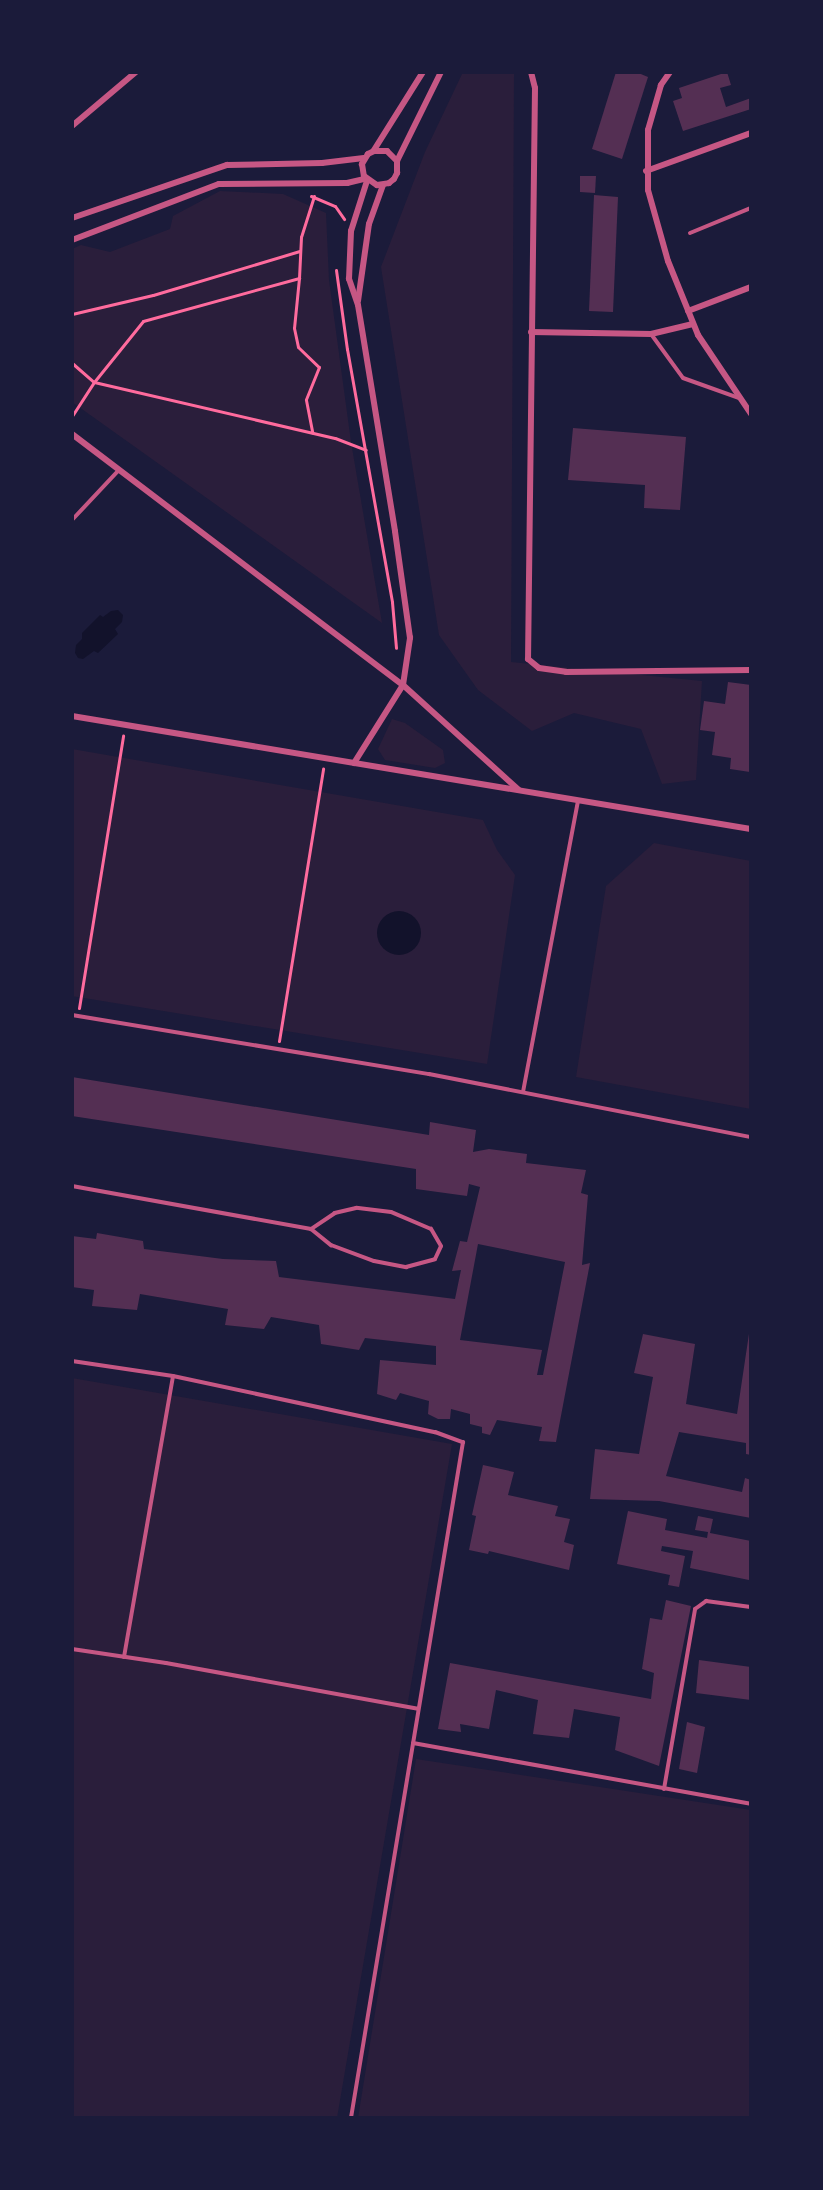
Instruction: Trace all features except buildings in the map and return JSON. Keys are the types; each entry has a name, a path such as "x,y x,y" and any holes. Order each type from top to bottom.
{"street":[{"path":"72,126 136,72"},
{"path":"72,218 227,165 322,163 364,158 374,151 423,72"},
{"path":"72,240 219,184 248,182 320,184 366,180 383,185 389,183 397,173 396,161 441,72"},
{"path":"531,72 535,87 528,659 539,668 566,672 751,670"},
{"path":"670,72 658,95 648,130 646,171 648,190 668,261 693,324 751,414"},
{"path":"646,171 751,133"},
{"path":"374,151 387,151 396,161"},
{"path":"354,763 403,685 410,638 358,305 349,279 349,251 354,219 366,180 362,170 364,158"},
{"path":"358,305 367,233 383,185"},
{"path":"688,311 751,287"},
{"path":"531,332 651,334 693,324"},
{"path":"72,434 403,685 519,791"},
{"path":"72,716 751,830"}],"lane":[{"path":"690,233 751,208"},
{"path":"651,334 683,378 740,398"},
{"path":"72,520 119,470"},
{"path":"523,1092 578,801"},
{"path":"72,1015 278,1048 523,1092 751,1137"},
{"path":"72,1186 311,1229 331,1245 374,1261 406,1267 435,1259 441,1246 431,1229 391,1212 356,1208 335,1213 311,1229"},
{"path":"72,1360 174,1376 435,1432 462,1441 351,2118"},
{"path":"124,1657 174,1376"},
{"path":"664,1789 695,1609 706,1601 751,1607"},
{"path":"72,1649 418,1709"},
{"path":"413,1743 751,1804"}],"path":[{"path":"312,432 306,400 319,367 298,347 294,328 301,237 320,184"},
{"path":"302,195 314,196 335,206 344,220"},
{"path":"72,314 153,295 300,251"},
{"path":"337,265 335,276 392,602 397,654"},
{"path":"72,416 94,382 143,321 299,278"},
{"path":"72,363 94,382 312,432 366,450"},
{"path":"78,1016 126,725"},
{"path":"278,1048 325,759"}],"shaded area":[{"path":"463,72 514,72 511,662 702,681 696,780 662,784 641,729 574,713 532,731 478,690 439,635 381,267 425,152"},
{"path":"220,191 283,194 326,213 329,280 351,442 382,623 72,402 72,249 81,245 110,252 170,229 173,216"},
{"path":"118,610 123,615 122,622 115,629 118,634 98,653 94,651 83,659 78,658 75,653 76,645 82,639 82,633 100,615 103,617 111,611"},
{"path":"392,719 405,723 443,750 445,763 435,768 385,760 378,749"},
{"path":"72,749 483,820 497,850 515,875 487,1064 72,996"},
{"path":"654,843 751,861 751,1109 576,1077 606,886"},
{"path":"399,911 414,918 421,933 414,948 399,955 384,948 377,933 384,918"},
{"path":"72,1378 452,1444 337,2118 72,2118"},
{"path":"416,1759 751,1810 751,2118 358,2118"}]}
